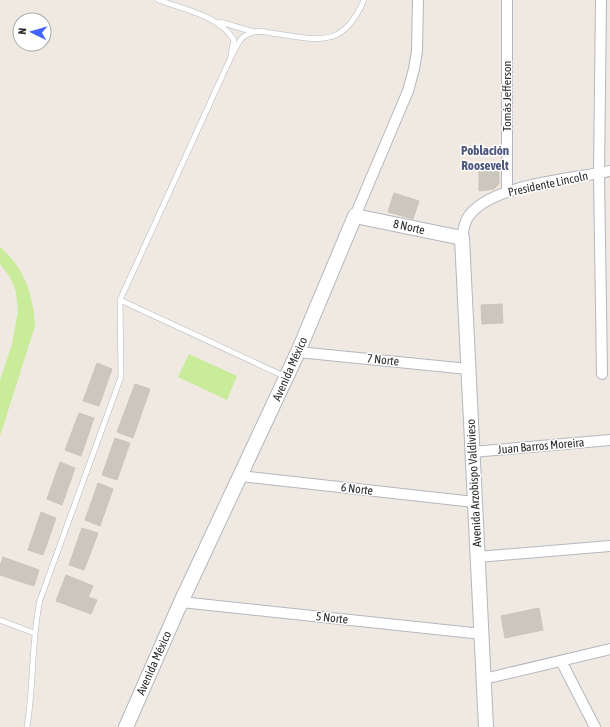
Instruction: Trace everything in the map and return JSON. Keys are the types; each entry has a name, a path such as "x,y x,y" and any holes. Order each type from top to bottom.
{"street":[{"name":"Avenida México","path":"126,727 181,602 298,352 408,91 417,51 418,0"},
{"name":"Tomás Jefferson","path":"507,0 507,192"},
{"path":"601,0 600,174 602,374"},
{"name":"Presidente Lincoln","path":"462,238 468,218 474,211 486,202 507,192 610,171"},
{"name":"8 Norte","path":"355,216 462,238"},
{"name":"Avenida Arzobispo Valdivieso","path":"462,238 486,727"},
{"name":"7 Norte","path":"298,352 468,369"},
{"name":"Juan Barros Moreira","path":"472,452 610,440"},
{"name":"6 Norte","path":"240,476 474,502"},
{"path":"478,557 610,546"},
{"name":"5 Norte","path":"181,602 482,634"},
{"path":"484,679 610,648"},
{"path":"561,661 595,727"}],"lane":[{"path":"158,0 215,21 254,32 327,38 340,34 350,25 364,0"},
{"path":"215,21 228,31 234,40 231,57"},
{"path":"27,727 32,687 34,633 43,589 121,376 120,300 231,57 242,38 254,32"},
{"path":"120,300 286,377"},
{"path":"0,620 34,633"}],"green space":[{"path":"0,247 9,255 22,273 30,293 35,326 0,436 0,380 12,344 18,311 16,292 10,277 0,264"},
{"path":"189,354 237,376 227,400 178,377"}],"building":[{"path":"499,170 499,184 494,189 479,191 479,171"},
{"path":"394,193 419,201 413,219 388,212"},
{"path":"502,304 503,323 482,324 481,305"},
{"path":"97,363 112,369 99,406 83,401"},
{"path":"135,384 150,389 133,438 117,432"},
{"path":"79,413 94,418 81,456 65,450"},
{"path":"115,438 130,443 117,480 102,475"},
{"path":"60,462 75,468 62,505 47,499"},
{"path":"98,483 113,489 100,526 85,520"},
{"path":"41,512 56,518 43,555 28,550"},
{"path":"82,528 98,533 84,570 69,565"},
{"path":"3,557 39,570 34,586 0,575 0,566"},
{"path":"66,575 93,586 88,597 97,600 91,614 56,601"},
{"path":"539,608 543,630 505,638 501,616"}],"district":[{"name":"Población Roosevelt","path":"485,158"}]}
